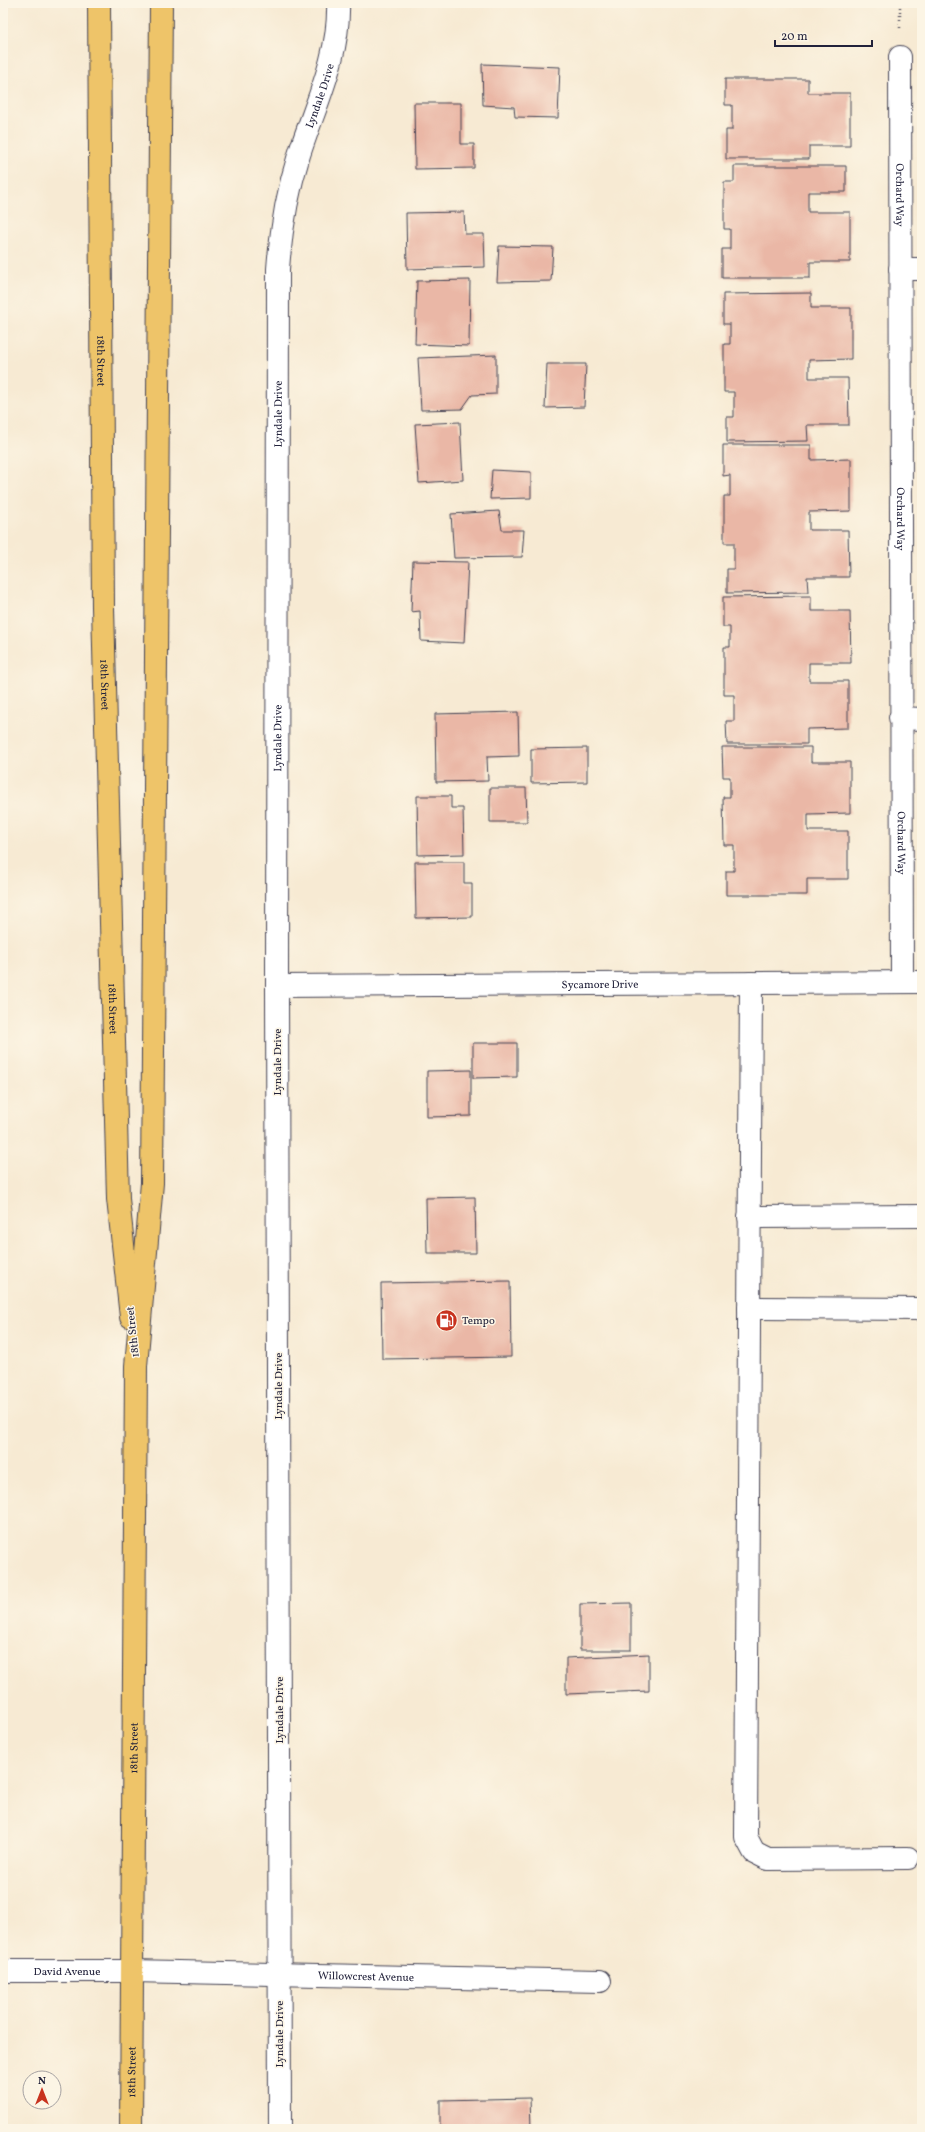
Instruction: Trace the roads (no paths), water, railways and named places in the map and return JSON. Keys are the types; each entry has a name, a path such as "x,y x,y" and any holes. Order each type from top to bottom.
{"main road":[{"name":"18th Street","path":"99,3 103,607 118,1199 136,1366"},
{"name":"18th Street","path":"132,2129 131,1971 136,1366 152,1184 161,3"}],"street":[{"name":"Lyndale Drive","path":"280,2129 277,986 278,268 282,227 292,180 335,44 338,3"},
{"name":"Orchard Way","path":"900,56 900,718 912,982"},
{"path":"900,268 922,269"},
{"path":"900,718 922,719"},
{"name":"Sycamore Drive","path":"277,986 912,982"},
{"path":"751,983 746,1837 754,1852 768,1860 908,1858"},
{"path":"749,1217 922,1216"},
{"path":"749,1308 922,1309"},
{"name":"David Avenue","path":"3,1971 131,1971"},
{"name":"Willowcrest Avenue","path":"131,1971 600,1981"}],"place":[{"name":"Tempo","path":"446,1320"}]}
